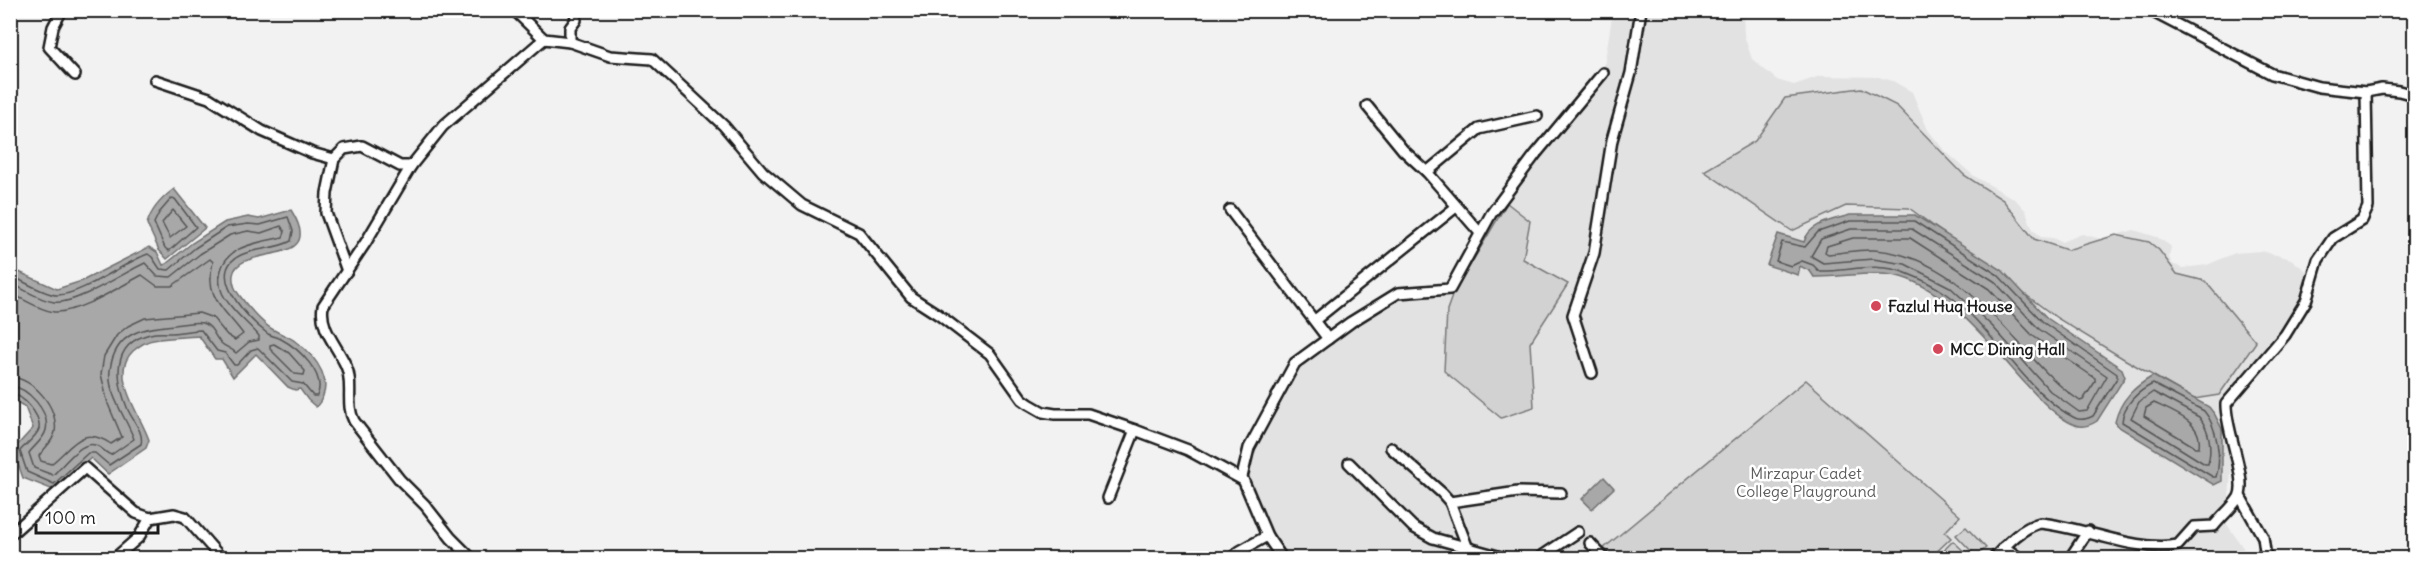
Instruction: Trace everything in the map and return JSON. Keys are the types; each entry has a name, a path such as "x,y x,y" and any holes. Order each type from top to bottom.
{"street":[{"path":"62,10 53,27 49,47 75,75"},
{"path":"514,10 544,39 570,42 610,56 652,59 724,126 763,172 802,205 859,233 911,297 990,354 1022,399 1029,404 1043,412 1088,414 1135,430 1188,450 1243,480"},
{"path":"570,42 570,28 576,20 575,10"},
{"path":"1592,374 1573,315 1594,253 1612,140 1630,73 1641,10"},
{"path":"2149,10 2272,74 2319,87 2366,92 2382,89 2415,96"},
{"path":"471,558 400,480 350,414 350,379 346,366 321,319 323,306 347,272 411,166 443,126 544,39"},
{"path":"1282,558 1267,536 1243,480 1249,448 1295,363 1398,292 1450,289 1491,214 1535,155 1603,74"},
{"path":"155,80 209,98 262,131 312,153 334,159"},
{"path":"2266,558 2263,537 2240,496 2241,476 2232,444 2226,404 2285,334 2306,301 2318,260 2333,238 2362,220 2368,207 2366,92"},
{"path":"1367,106 1403,150 1427,172 1480,233"},
{"path":"1427,172 1479,129 1537,116"},
{"path":"347,272 326,213 327,193 334,159 344,149 362,146 400,166 411,166"},
{"path":"1315,320 1456,207"},
{"path":"1230,210 1329,339"},
{"path":"1108,498 1135,430"},
{"path":"1391,448 1450,502 1467,546"},
{"path":"1349,463 1413,527 1433,538 1505,558"},
{"path":"10,535 85,468 136,513 150,518 174,514 185,517 221,558"},
{"path":"1450,502 1518,492 1561,493"},
{"path":"1994,558 2033,524 2040,523 2088,531 2152,547 2178,545 2194,527 2214,526 2240,496"},
{"path":"116,558 139,537 150,518"},
{"path":"2070,558 2088,531"},
{"path":"1539,558 1578,532"},
{"path":"1232,558 1267,536"},
{"path":"1590,543 1604,558"},
{"path":"2004,547 2019,558"}],"shaded area":[{"path":"1613,11 1743,11 1744,35 1752,59 1777,80 1794,85 1820,76 1878,77 1893,81 1912,92 1928,130 1944,150 1974,176 2016,200 2026,211 2032,228 2041,237 2053,238 2061,242 2082,234 2101,239 2134,230 2157,237 2169,245 2171,247 2169,257 2172,264 2183,268 2207,265 2235,253 2261,251 2291,259 2310,274 2304,300 2283,333 2226,401 2231,474 2229,498 2222,517 2250,558 1283,558 1243,477 1250,448 1297,364 1398,294 1452,290 1492,215 1605,73 1604,66"}],"green space":[{"path":"1861,88 1897,106 1964,175 2003,200 2034,239 2067,250 2116,235 2149,242 2159,250 2177,274 2205,281 2256,342 2219,395 2194,399 2124,359 2057,318 1909,208 1846,206 1792,231 1704,171 1755,141 1785,98"},
{"path":"1507,203 1530,221 1523,259 1568,284 1530,343 1534,407 1501,418 1444,371 1447,310 1452,296"},
{"name":"Mirzapur Cadet College Playground","path":"1806,380 1960,516 1945,532 1951,538 1930,558 1615,558 1604,548"},
{"path":"1966,527 1986,548 1976,556 1956,535"},
{"path":"1953,541 1971,558 1948,558 1942,552"}],"water":[{"path":"2414,32 2414,80 2412,79 2410,37"},
{"path":"174,189 205,228 167,259 159,250 147,224 151,213"},
{"path":"291,210 300,229 299,241 291,248 250,259 238,265 233,281 238,294 259,319 304,348 317,363 322,372 325,389 316,407 300,389 295,390 288,387 256,354 233,377 222,359 215,359 199,336 150,341 133,351 126,361 124,372 129,395 149,440 146,448 108,474 91,458 56,491 23,478 13,450 33,428 25,407 11,398 10,268 57,289 82,281 149,247 157,252 163,265 166,264 192,243 225,222 248,217 259,219"},
{"path":"1850,215 1915,215 2002,270 2047,318 2122,369 2125,377 2097,421 2081,426 2061,417 2034,393 1968,321 1936,294 1919,284 1901,277 1879,274 1814,277 1810,271 1800,266 1798,275 1767,265 1778,234 1804,242 1816,226"},
{"path":"2153,376 2209,407 2215,415 2222,429 2222,481 2214,485 2119,427 2115,422 2124,401"},
{"path":"1604,477 1614,488 1592,509 1582,499"}],"place":[{"name":"Fazlul Huq House","path":"1876,306"},
{"name":"MCC Dining Hall","path":"1938,349"}]}
